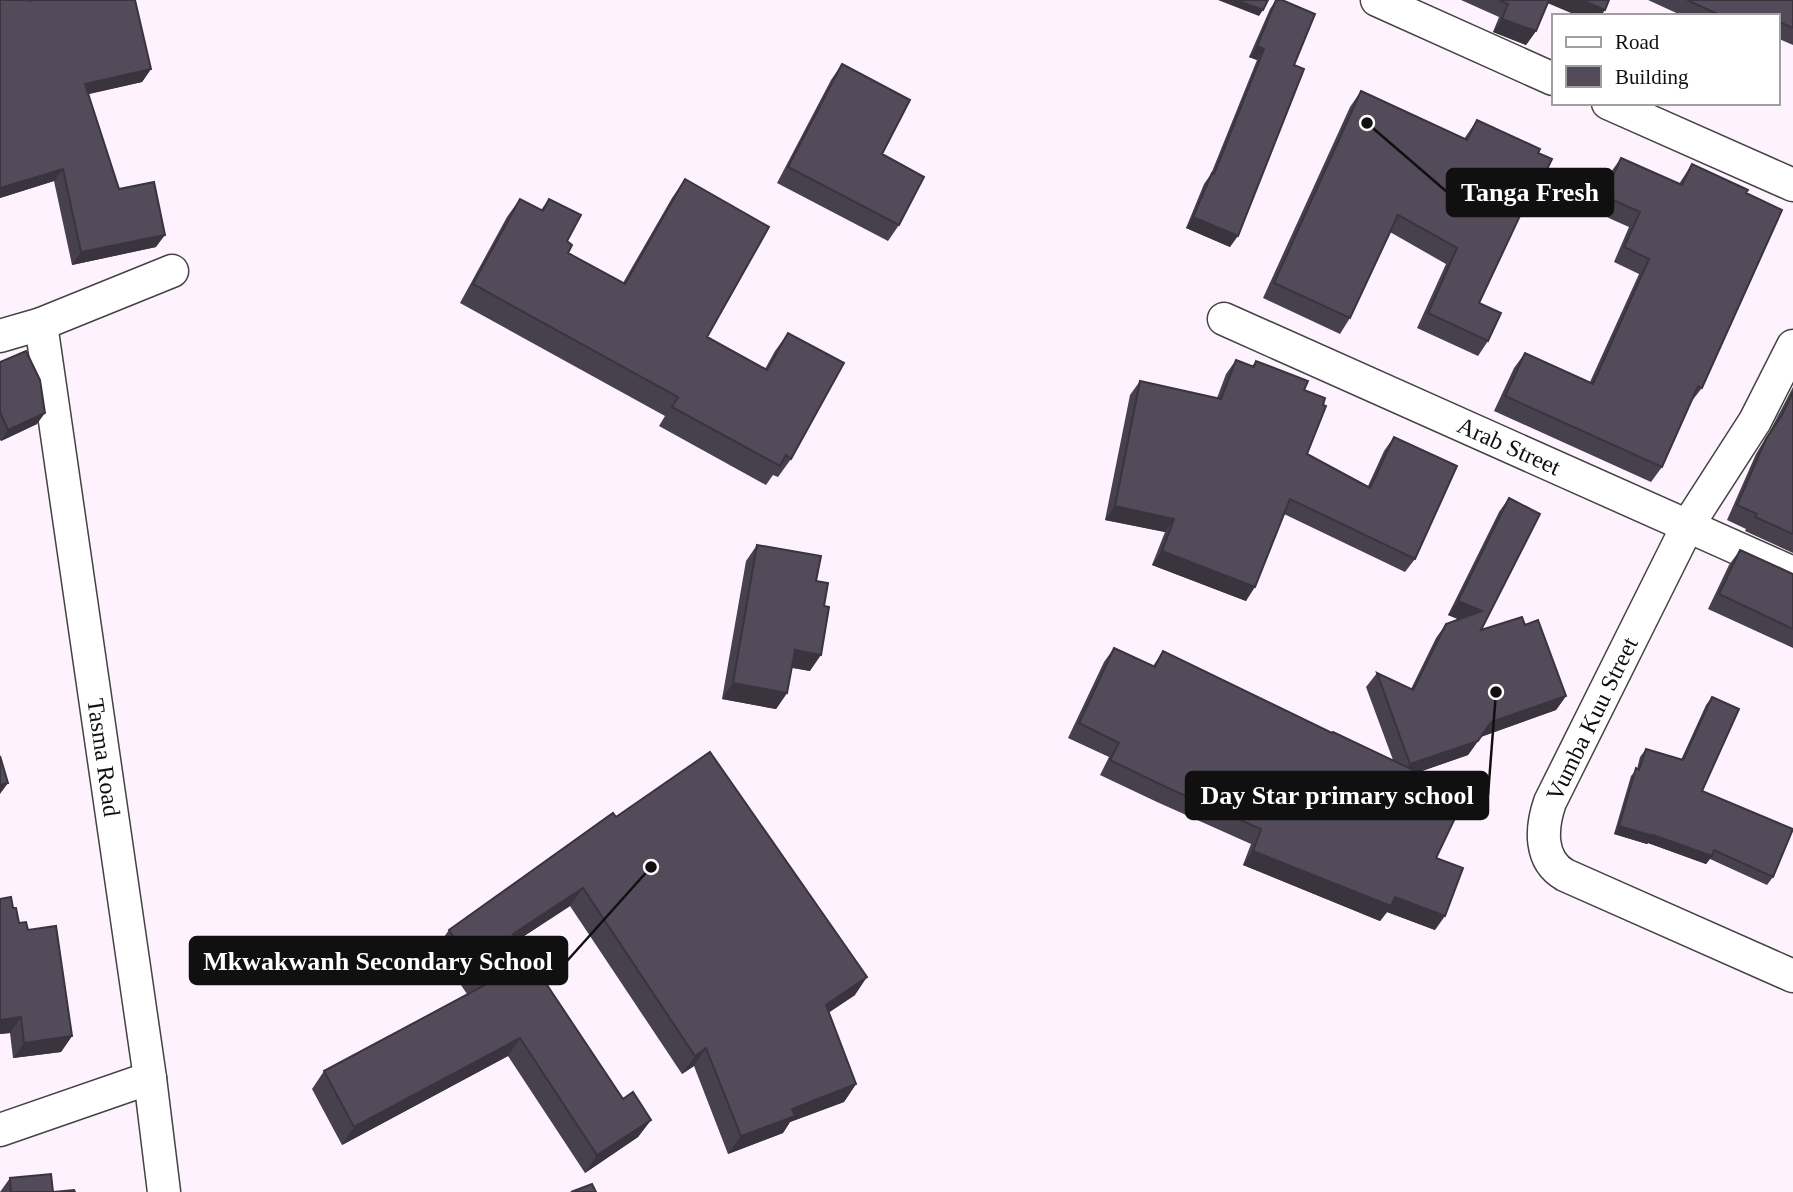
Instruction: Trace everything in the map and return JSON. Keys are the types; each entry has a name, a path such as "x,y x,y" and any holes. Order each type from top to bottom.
{"street":[{"path":"1377,0 1552,79"},
{"path":"1613,105 1793,185"},
{"path":"0,336 41,324 172,271"},
{"name":"Arab Street","path":"1224,319 1793,573"},
{"name":"Tasma Road","path":"41,324 150,1078 164,1192"},
{"name":"Vumba Kuu Street","path":"1793,346 1755,421 1688,525 1550,802 1543,838 1550,862 1566,876 1793,976"},
{"path":"0,1130 150,1078"}],"building":[{"path":"0,0 135,0 151,69 85,84 119,189 154,182 165,235 81,252 63,169 0,188"},
{"path":"1236,0 1268,0 1263,10"},
{"path":"1276,0 1315,14 1294,65 1304,69 1238,236 1193,217 1212,173 1214,174 1264,49 1257,46"},
{"path":"1499,0 1549,0 1536,31 1502,19 1508,4"},
{"path":"1582,0 1609,0 1605,10"},
{"path":"1687,0 1793,0 1793,28 1779,22 1779,14 1718,14"},
{"path":"842,64 910,100 882,154 924,177 899,225 788,167"},
{"path":"1361,91 1467,140 1477,120 1540,149 1538,153 1552,159 1538,188 1534,186 1479,303 1501,313 1488,341 1428,313 1457,248 1398,215 1350,318 1274,283"},
{"path":"1621,158 1682,185 1692,164 1748,190 1746,193 1782,210 1702,388 1698,386 1662,467 1505,396 1525,353 1593,384 1649,259 1624,247 1640,212 1604,196"},
{"path":"685,179 769,227 707,337 767,370 788,333 844,363 791,459 786,455 780,466 672,407 678,397 473,284 520,199 543,211 549,199 581,215 567,241 572,245 568,253 625,284"},
{"path":"26,351 40,380 45,413 8,430 0,412 0,362"},
{"path":"1236,360 1254,367 1256,361 1308,381 1304,390 1325,398 1323,405 1326,406 1307,454 1370,488 1394,437 1457,466 1415,559 1290,499 1255,587 1162,551 1174,519 1115,506 1140,381 1221,399"},
{"path":"1793,392 1793,534 1755,517 1757,514 1737,505 1766,439"},
{"path":"1509,498 1540,514 1481,630 1522,617 1525,625 1538,620 1566,696 1491,722 1478,741 1410,764 1377,673 1413,690 1446,624 1482,611 1458,601"},
{"path":"757,545 821,556 816,581 828,583 824,606 829,607 821,655 795,650 787,693 733,683"},
{"path":"1740,550 1793,574 1793,629 1719,594"},
{"path":"1114,648 1155,667 1163,651 1332,733 1467,793 1436,858 1463,868 1445,916 1395,897 1391,906 1253,851 1261,829 1110,760 1119,743 1079,723"},
{"path":"1712,697 1739,709 1702,791 1793,829 1773,877 1714,850 1712,856 1619,826 1636,768 1639,770 1646,749 1683,760"},
{"path":"710,752 867,977 826,1005 856,1084 792,1109 795,1116 741,1136 706,1048 695,1056 583,888 513,934 623,1099 633,1092 651,1120 597,1155 520,1038 354,1127 324,1071 485,985 449,930 613,813 616,817"},
{"path":"0,756 8,783 0,785"},
{"path":"11,897 19,923 26,922 28,930 56,926 72,1036 24,1043 21,1017 0,1020 0,899"},
{"path":"51,1174 53,1192 11,1192 10,1178"},
{"path":"592,1184 596,1192 571,1192"}],"place":[{"name":"Tanga Fresh","path":"1367,123"},
{"name":"Day Star primary school","path":"1496,692"},
{"name":"Mkwakwanh Secondary School","path":"651,867"}]}
